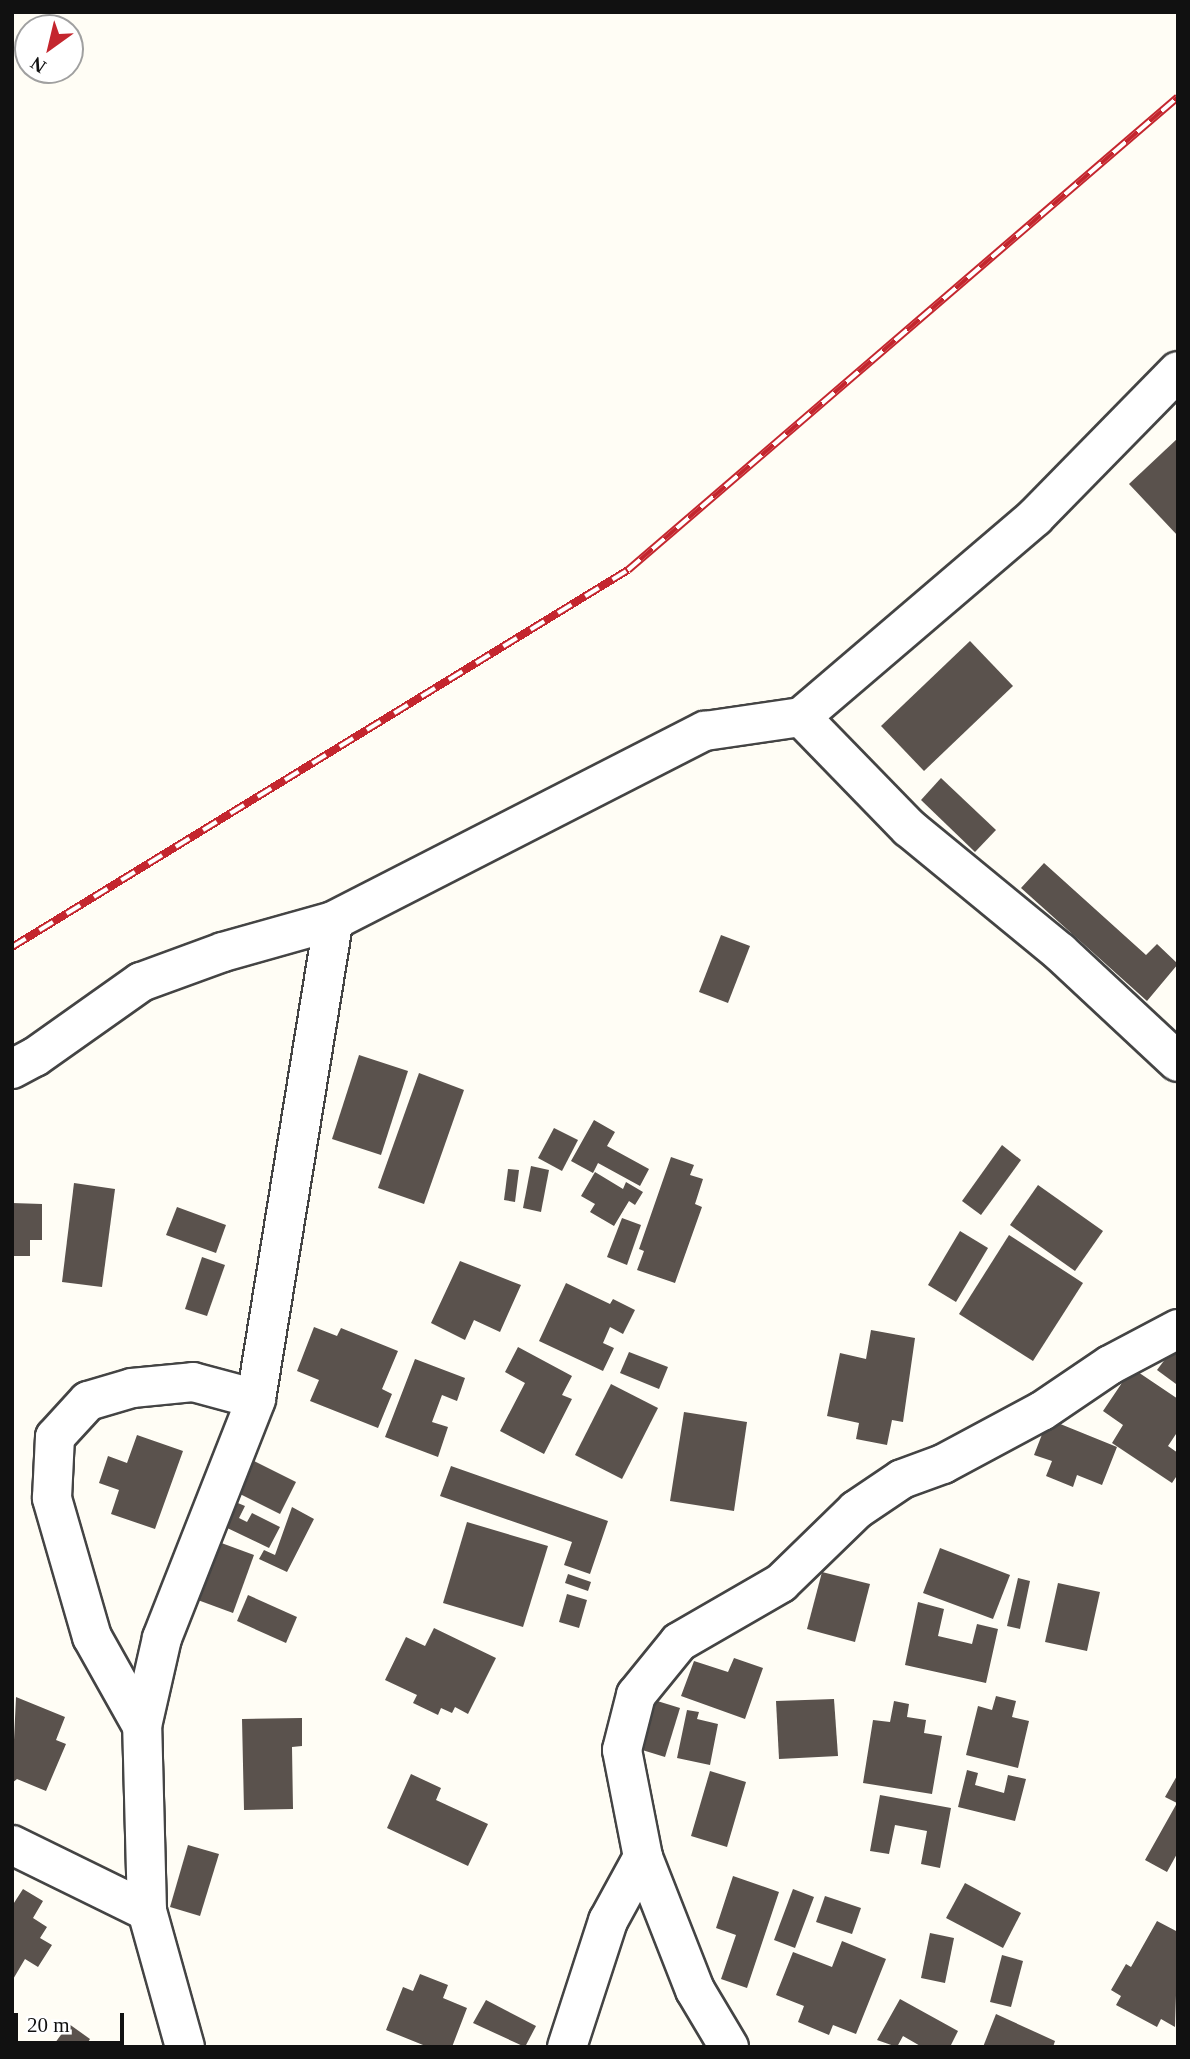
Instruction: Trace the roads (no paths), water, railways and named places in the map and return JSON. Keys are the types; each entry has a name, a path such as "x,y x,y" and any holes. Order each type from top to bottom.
{"street":[{"path":"12,1069 141,982 223,952 333,921 705,731 801,717 1035,517 1178,371"},
{"path":"801,717 909,828 1060,952 1178,1062"},
{"path":"185,2047 147,1911 142,1726 162,1638 256,1399 333,921"},
{"path":"729,2047 695,1990 643,1857 622,1750 625,1727 636,1695 679,1642 781,1584 856,1510 902,1479 943,1464 1042,1411 1110,1365 1178,1329"},
{"path":"142,1726 92,1637 52,1498 55,1437 88,1401 132,1388 193,1382 256,1399"},
{"path":"12,1845 147,1911"},
{"path":"567,2047 608,1921 643,1857"}],"railway":[{"path":"12,947 628,570 1178,97"}]}
